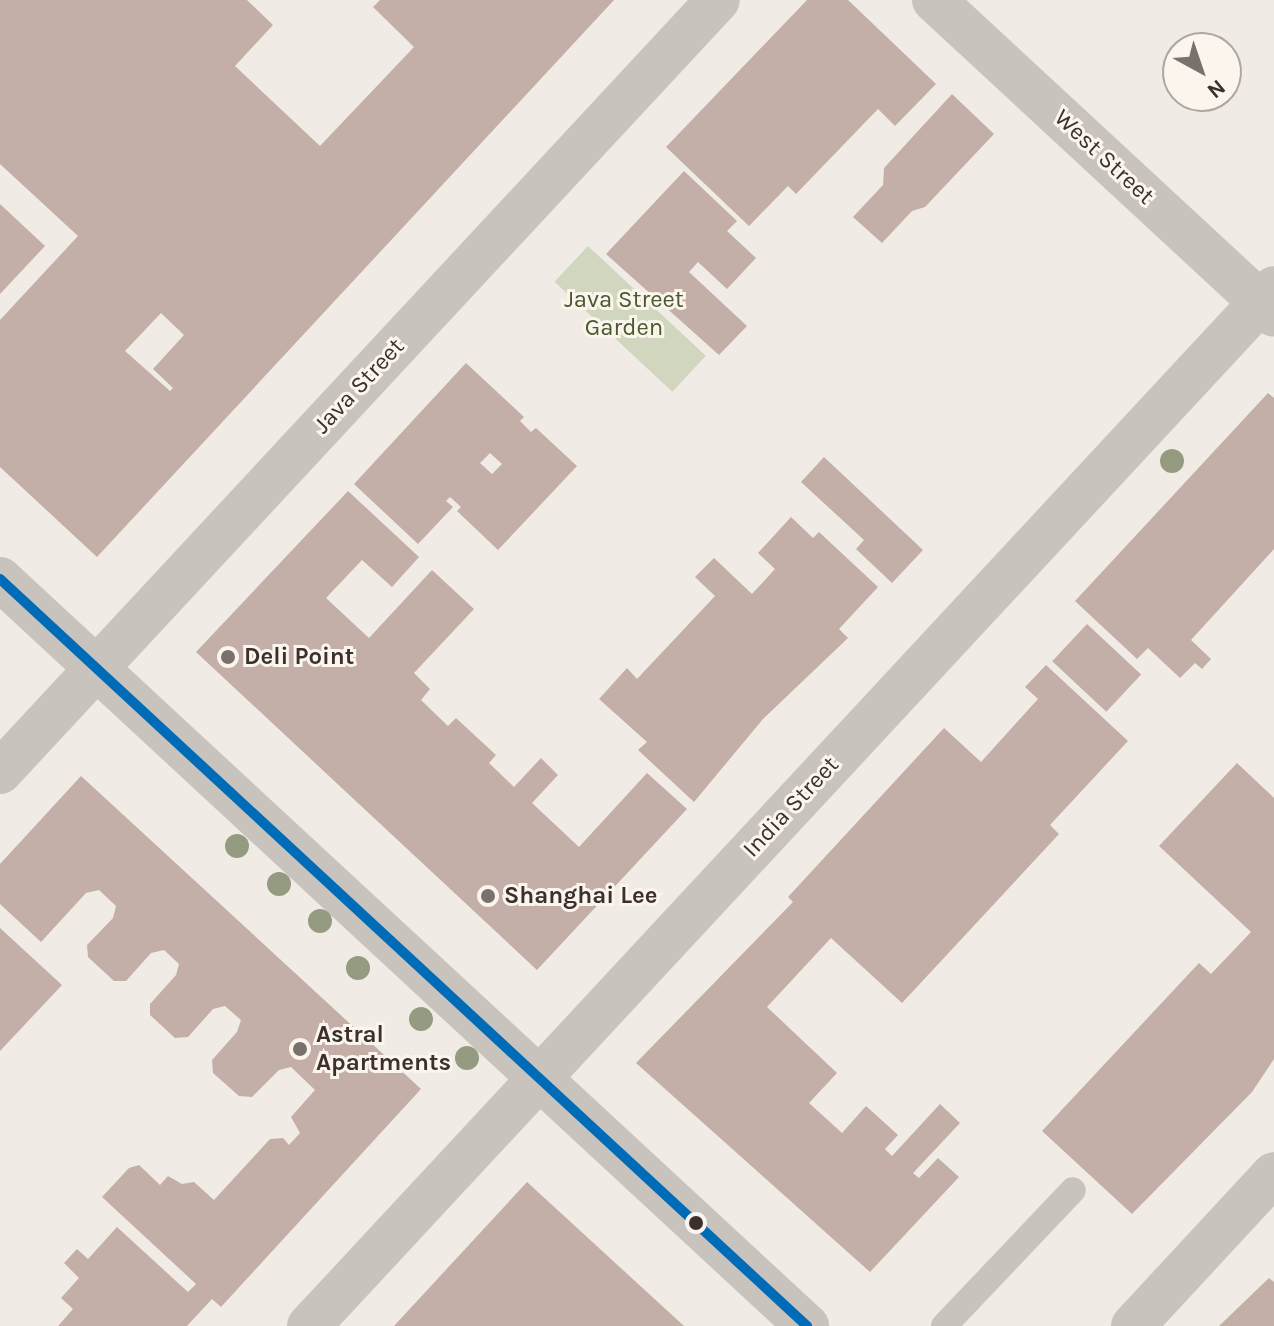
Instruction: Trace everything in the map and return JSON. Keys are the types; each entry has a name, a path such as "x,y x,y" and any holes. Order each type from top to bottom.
{"street":[{"name":"Java Street","path":"0,772 718,0"},
{"name":"West Street","path":"934,0 1269,302"},
{"name":"India Street","path":"309,1326 1269,302"},
{"path":"0,579 807,1326"},
{"path":"1133,1326 1274,1174"}],"lane":[{"path":"944,1326 1073,1190"}],"green space":[{"name":"Java Street Garden","path":"588,246 706,356 672,392 555,282"}],"building":[{"path":"0,0 247,0 273,25 235,66 320,146 414,47 373,7 380,0 614,0 97,557 0,467 0,320 78,236 0,164","holes":["161,313 184,335 153,369 173,388 170,391 125,351"]},
{"path":"807,0 848,0 936,84 895,126 878,109 796,194 788,186 749,226 666,147"},
{"path":"952,94 994,134 925,207 912,211 882,243 853,217 883,185 884,168"},
{"path":"684,171 737,221 727,231 756,258 727,289 698,262 689,272 747,326 719,355 606,254"},
{"path":"0,204 45,246 0,294"},
{"path":"466,363 524,417 520,421 531,432 536,428 577,466 498,550 457,511 461,507 450,497 446,501 453,507 418,544 354,484","holes":["490,453 502,464 492,474 480,463"]},
{"path":"1268,393 1274,398 1274,549 1191,640 1211,659 1202,669 1195,663 1180,678 1148,648 1137,659 1075,601"},
{"path":"824,457 923,550 892,583 856,549 864,540 801,482"},
{"path":"348,491 419,557 392,587 362,560 326,598 369,638 432,570 474,609 414,673 430,689 421,700 448,726 456,718 496,755 489,763 514,787 541,758 558,775 532,803 579,847 647,773 687,809 537,970 196,652"},
{"path":"791,517 813,538 819,532 878,587 839,629 848,638 763,719 694,802 638,750 647,742 599,699 627,668 637,679 715,596 695,577 714,558 752,594 775,569 758,553"},
{"path":"1087,624 1141,674 1106,712 1052,661"},
{"path":"1046,665 1128,741 1050,825 1059,834 902,1003 831,938 767,1007 837,1073 809,1103 842,1133 866,1106 898,1135 885,1149 892,1156 940,1104 960,1123 913,1173 919,1178 938,1158 959,1177 870,1272 636,1063 793,902 788,897 944,728 981,762 1038,699 1025,687"},
{"path":"1237,763 1274,798 1274,1059 1252,1092 1132,1214 1042,1131 1199,963 1211,974 1251,932 1159,846"},
{"name":"Astral Apartments","path":"81,776 421,1089 221,1307 212,1299 187,1326 58,1326 73,1309 61,1298 79,1278 64,1263 77,1249 88,1259 117,1227 188,1292 196,1284 102,1197 129,1168 139,1165 160,1185 168,1176 182,1184 194,1182 214,1200 270,1139 283,1138 289,1145 300,1133 291,1117 315,1090 291,1067 279,1070 252,1097 239,1096 213,1073 212,1060 237,1032 241,1020 225,1006 213,1009 188,1037 175,1038 150,1015 150,1004 176,975 179,964 164,950 151,953 126,981 114,981 88,957 87,945 113,918 116,906 99,890 86,893 41,942 0,904 0,864"},
{"path":"0,928 62,985 0,1051"},
{"path":"527,1182 684,1326 394,1326"},
{"path":"1269,1278 1274,1282 1274,1326 1219,1326"}],"transit line":[{"path":"0,579 807,1326"}],"place":[{"name":"Deli Point","path":"228,657"},
{"name":"Shanghai Lee","path":"488,896"},
{"name":"Astral Apartments","path":"300,1049"}]}
